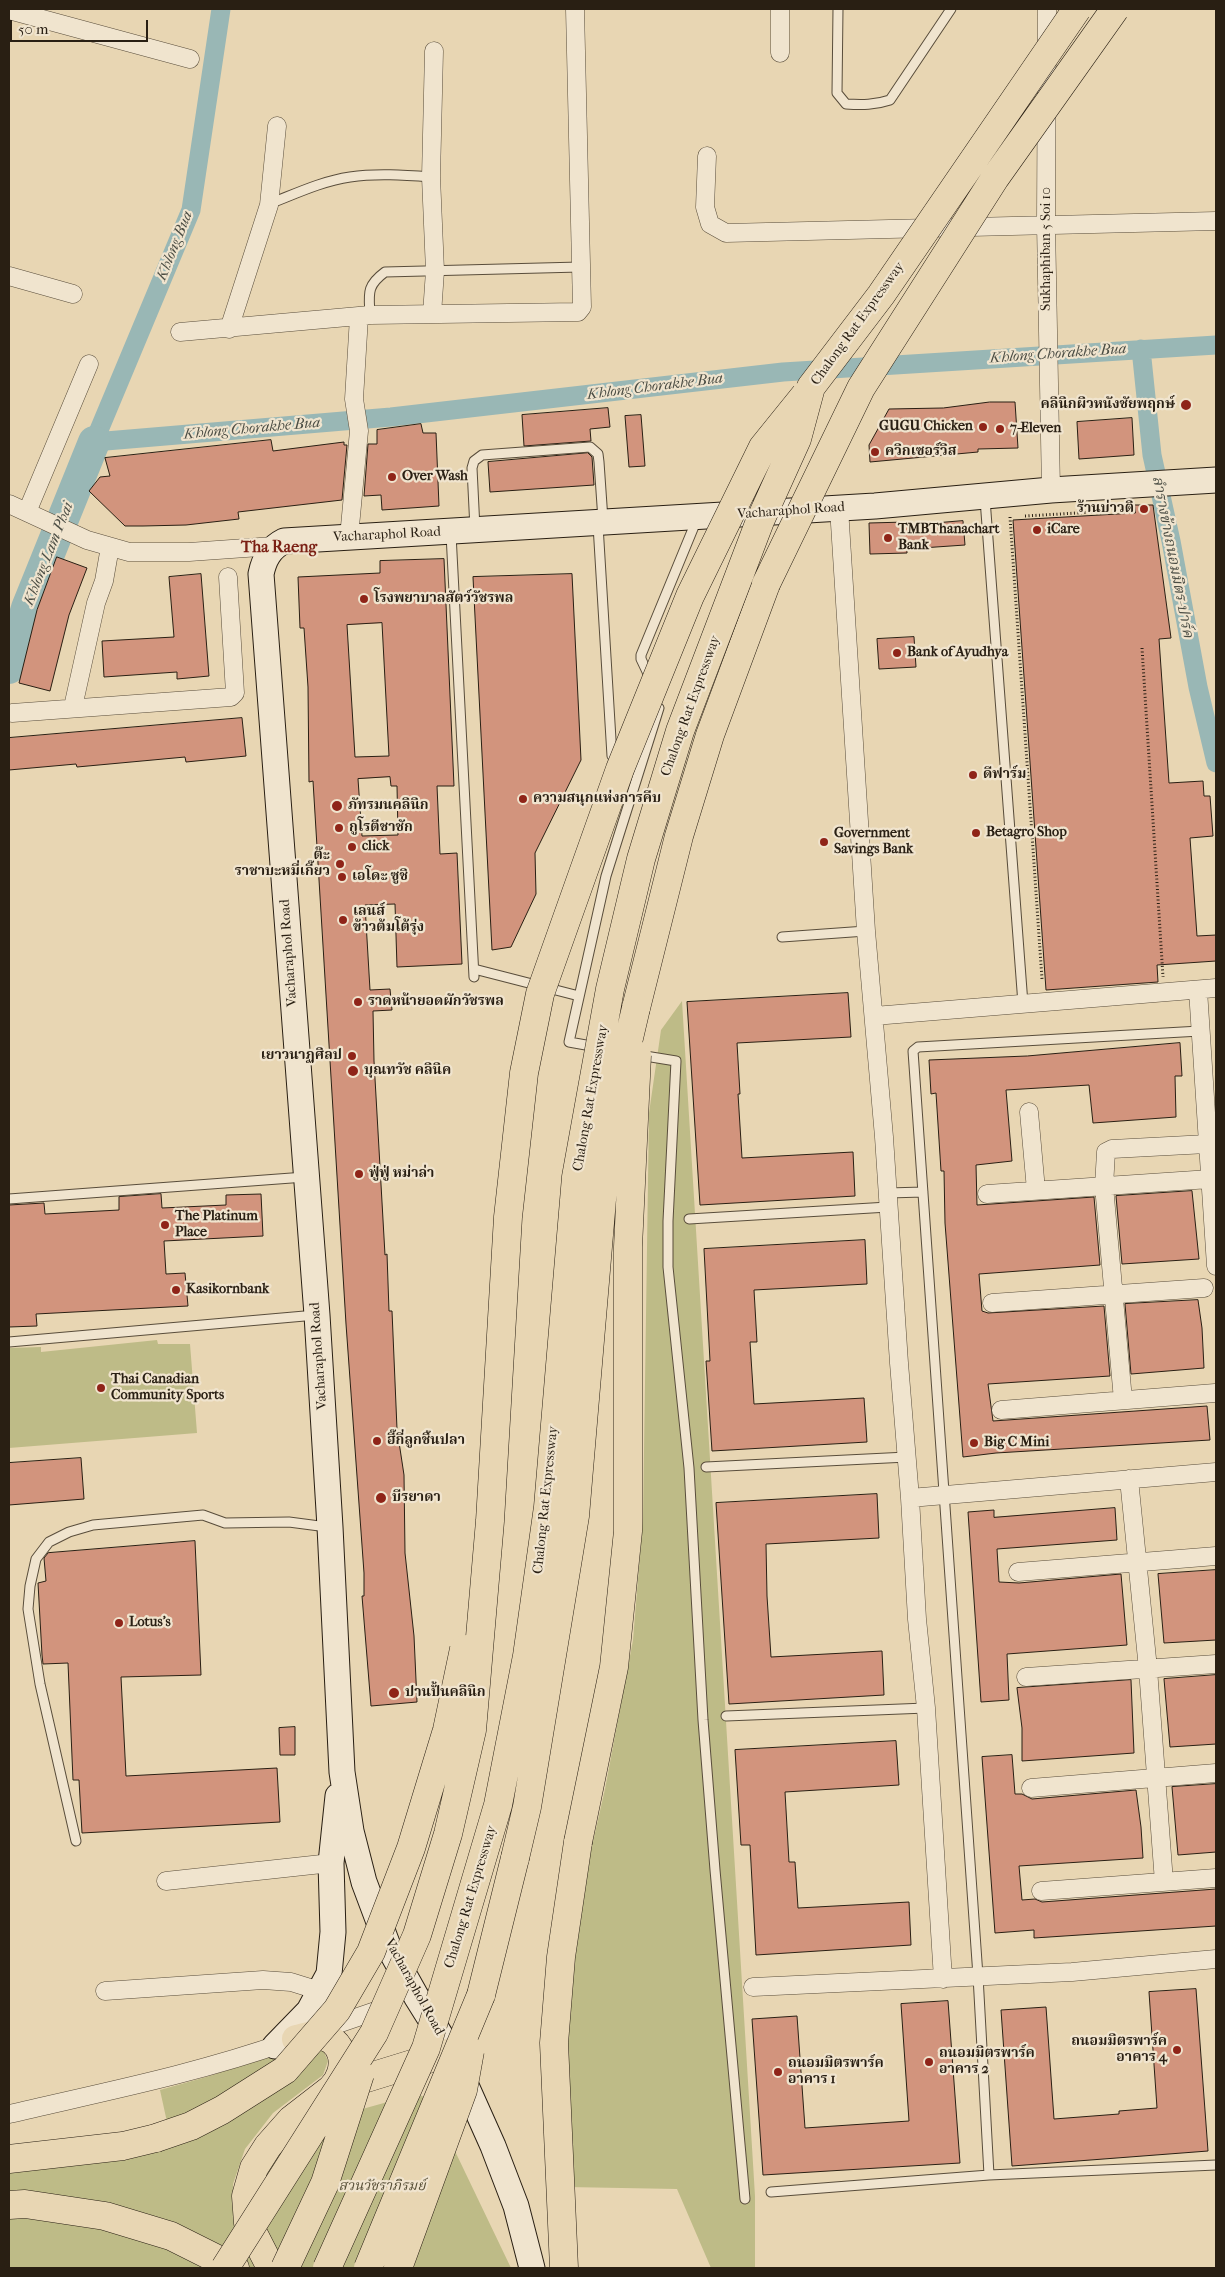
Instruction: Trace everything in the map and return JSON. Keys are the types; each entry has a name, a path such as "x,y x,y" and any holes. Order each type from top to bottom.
{"main road":[{"name":"Chalong Rat Expressway","path":"327,2268 426,2048 498,1804 527,1656 548,1507 576,1178 610,989 641,859 680,731 760,521 797,439 812,387 881,295 1077,9"},
{"name":"Chalong Rat Expressway","path":"368,2268 481,1996 526,1807 575,1516 604,1176 618,1089 679,836 710,735 766,584 861,388 995,178 1115,9"},
{"path":"285,2268 325,2183 374,2033 417,1935 448,1834 472,1730 490,1521 508,1217 524,1073 540,994 620,770 690,596 763,447 812,387"},
{"name":"Vacharaphol Road","path":"532,2268 510,2188 493,2146 451,2052 388,1946 364,1882 351,1831 342,1772 317,1315 305,1178 261,574 263,564 274,546 284,541 839,508 985,496 1051,507 1159,483 1216,480"},
{"path":"564,2268 554,2043 561,1957 578,1842 614,1667 628,1532 628,1248 638,1070 636,1008"},
{"path":"9,2159 123,2146 156,2138 191,2126 222,2110 285,2070 337,2010 371,1952 411,1848 448,1730 490,1521"},
{"path":"285,2042 309,2011 329,1974 333,1932 331,1863 334,1818 342,1772"},
{"path":"398,2268 463,2090 481,1996"},
{"path":"225,2268 374,2033"},
{"path":"271,2268 248,2223 246,2196 254,2168 268,2146 291,2120 337,2083 344,2066 338,2048 323,2037 314,2035 285,2042"},
{"path":"330,2089 451,2052"},
{"path":"9,2205 25,2204 105,2216 171,2236 234,2268"}],"street":[{"path":"180,332 364,316 578,312 582,307 575,9"},
{"path":"780,9 780,53"},
{"name":"Sukhaphiban 5 Soi 10","path":"1047,9 1046,224 1051,507"},
{"path":"9,10 190,59"},
{"path":"432,314 435,271 431,177 434,51"},
{"path":"229,329 269,204 277,126"},
{"path":"707,156 705,207 710,224 726,233 1216,221"},
{"path":"9,276 74,294"},
{"path":"349,537 359,431 354,399 364,316"},
{"path":"33,515 89,364"},
{"path":"9,504 87,540 128,552 189,552 274,546"},
{"path":"839,508 866,931 888,1200 917,1619 926,1708 943,1979"},
{"path":"74,707 96,603 104,581 110,547"},
{"path":"12,713 74,707 229,698 234,694 228,577"},
{"path":"874,1016 1216,988"},
{"path":"1198,990 1216,1266"},
{"path":"1028,1112 1036,1190"},
{"path":"1123,1400 1104,1186 1108,1150 1207,1144"},
{"path":"987,1194 1210,1179"},
{"path":"992,1303 1204,1288"},
{"path":"1001,1410 1215,1393"},
{"path":"910,1498 1216,1472"},
{"path":"1130,1479 1148,1669 1164,1882"},
{"path":"1018,1572 1137,1564 1216,1556"},
{"path":"1026,1677 1216,1664"},
{"path":"1032,1788 1216,1773"},
{"path":"166,1881 331,1863"},
{"path":"1041,1891 1216,1878"},
{"path":"752,1987 1072,1972 1216,1959"},
{"path":"105,1991 263,1980 291,1982 320,1991"},
{"path":"9,2114 161,2080 285,2042 416,1996"}],"lane":[{"path":"838,9 837,93 846,104 858,105 876,104 890,100 951,9"},
{"path":"269,204 349,177 384,174 431,177"},
{"path":"364,316 373,281 385,272 580,267"},
{"path":"475,530 472,468 474,461 482,455 590,447 598,454 612,756"},
{"path":"985,496 1023,1004"},
{"path":"608,1049 569,1042 606,876 661,700 641,659 641,655 698,516"},
{"path":"451,531 474,973 579,996"},
{"path":"782,937 866,931"},
{"path":"989,2175 978,1976 913,1051 918,1047 1200,1031"},
{"path":"617,1051 676,1061 668,1221 668,1267 688,1468 710,1805 745,2199"},
{"path":"9,1198 305,1178"},
{"path":"689,1219 888,1200 923,1192"},
{"path":"9,1342 317,1315"},
{"path":"706,1467 907,1457"},
{"path":"76,1841 40,1684 28,1609 30,1586 36,1559 49,1542 69,1532 93,1525 203,1515 225,1523 289,1522 330,1527"},
{"path":"726,1716 926,1708"},
{"path":"771,2192 989,2175 1216,2165"}],"path":[{"path":"1023,516 1030,517 1051,507 1071,515 1129,510"},
{"path":"1016,516 1008,517 1042,979"},
{"path":"1142,648 1163,976 1172,976"},
{"path":"1158,971 1163,970"}],"green space":[{"path":"682,1001 755,2196 755,2268 711,2268 677,2189 567,2187 563,2107 577,1912 605,1789 633,1640 643,1518 649,1113 661,1030"},
{"name":"Thai Canadian Community Sports","path":"157,1340 158,1344 190,1344 197,1433 9,1448 9,1348 41,1347 41,1352"},
{"name":"สวนวัชราภิรมย์","path":"322,2048 328,2061 323,2075 273,2113 245,2149 233,2184 235,2213 257,2196 271,2163 291,2140 316,2122 416,2094 430,2099 511,2268 9,2268 9,2168 172,2145 160,2090 213,2075 278,2049"}],"building":[{"path":"990,402 1015,402 1018,448 978,449 978,452 870,462 869,445 889,409 943,408"},
{"path":"608,408 610,427 590,429 591,441 524,446 522,415"},
{"path":"641,415 645,466 629,467 625,416"},
{"path":"1132,418 1134,455 1079,459 1077,422"},
{"path":"421,424 423,433 436,433 439,506 382,510 381,495 364,496 368,444 377,444 377,430"},
{"path":"271,440 273,451 344,442 344,445 347,445 342,500 238,512 239,519 186,525 125,526 89,491 100,477 110,476 105,458"},
{"path":"588,453 592,457 594,485 490,492 488,462"},
{"path":"1135,505 1153,505 1171,638 1159,639 1169,783 1203,781 1204,796 1210,796 1213,836 1190,838 1197,936 1216,935 1216,961 1157,965 1158,982 1046,990 1013,520 1135,513"},
{"path":"963,521 965,545 907,549 907,553 870,554 869,523 906,522 906,525"},
{"path":"57,557 87,568 69,615 50,691 19,683 37,610"},
{"path":"444,559 454,786 437,786 440,854 457,853 462,964 397,967 395,904 365,905 370,990 390,989 392,1010 373,1011 374,1061 389,1311 392,1311 397,1429 404,1475 405,1553 414,1636 417,1702 371,1706 362,1596 364,1596 364,1573 346,1324 313,781 309,782 308,687 304,628 300,628 298,577 380,573 380,561","holes":["382,623 389,756 355,757 347,625","390,777 391,786 397,786 398,835 362,836 358,779"]},
{"path":"201,574 209,676 177,679 177,672 104,677 102,641 174,637 169,577"},
{"name":"ความสนุกแห่งการคีบ","path":"572,574 581,760 535,853 536,894 511,947 492,950 473,577"},
{"name":"Bank of Ayudhya","path":"914,637 916,667 879,669 877,639"},
{"path":"242,718 246,756 186,762 185,757 77,767 76,764 9,770 9,738"},
{"path":"848,993 851,1037 737,1043 740,1094 738,1094 742,1158 853,1152 855,1196 700,1205 687,1002"},
{"path":"1180,1043 1182,1076 1175,1076 1176,1117 1093,1123 1089,1085 1006,1090 1012,1161 976,1165 977,1205 1094,1197 1100,1265 979,1274 982,1311 988,1313 1104,1306 1110,1376 988,1384 993,1421 1207,1406 1210,1440 996,1453 963,1457 945,1223 944,1171 941,1171 936,1093 931,1094 929,1060 1027,1056"},
{"path":"1192,1191 1199,1259 1122,1264 1116,1196"},
{"path":"161,1194 162,1208 226,1205 226,1195 261,1194 263,1236 164,1241 166,1274 185,1273 188,1306 36,1314 37,1326 9,1327 9,1205 44,1203 45,1214 119,1210 119,1197"},
{"path":"865,1240 867,1284 754,1290 757,1342 750,1342 754,1404 864,1398 867,1442 712,1451 706,1361 710,1361 704,1249"},
{"path":"1198,1300 1202,1328 1204,1368 1131,1374 1125,1304"},
{"path":"81,1458 84,1499 9,1505 9,1463"},
{"path":"877,1494 879,1538 766,1544 767,1596 771,1657 882,1651 884,1695 729,1704 716,1503"},
{"path":"1115,1508 1117,1540 997,1549 999,1582 1019,1583 1121,1574 1127,1645 1007,1654 1009,1700 981,1702 968,1512 994,1510 994,1517"},
{"path":"195,1541 201,1675 121,1677 126,1776 277,1768 280,1822 82,1833 79,1780 73,1780 68,1663 43,1664 38,1583 46,1581 44,1558 48,1553"},
{"path":"1216,1570 1216,1640 1164,1643 1158,1574"},
{"path":"1216,1675 1216,1744 1170,1747 1164,1679"},
{"path":"1131,1680 1134,1753 1022,1761 1022,1728 1017,1688"},
{"path":"295,1727 295,1755 280,1755 279,1728"},
{"path":"896,1741 899,1785 785,1792 789,1862 795,1862 798,1908 909,1902 911,1945 756,1955 750,1845 741,1845 735,1750"},
{"path":"1012,1755 1015,1794 1022,1794 1032,1799 1136,1790 1141,1827 1143,1858 1019,1866 1022,1900 1035,1899 1042,1902 1216,1889 1216,1926 1034,1938 1034,1930 995,1933 982,1757"},
{"path":"1216,1784 1216,1852 1178,1855 1172,1787"},
{"path":"1196,1989 1208,2151 1012,2166 1001,2010 1046,2007 1054,2119 1119,2114 1119,2111 1157,2108 1149,1992"},
{"path":"948,2001 960,2163 763,2175 752,2019 797,2016 805,2128 909,2121 901,2004"}],"waterway":[{"name":"Khlong Chorakhe Bua","path":"221,9 191,210 94,442 391,417 783,372 1216,345"},
{"name":"ลำรางข้างถนอมมิตร-ปาร์ค","path":"1141,349 1152,455 1171,541 1198,687 1216,763"},
{"name":"Khlong Lam Phai","path":"9,668 27,608 94,442"}],"place":[{"name":"คลินิกผิวหนังชัยพฤกษ์","path":"1186,405"},
{"name":"GUGU Chicken","path":"983,427"},
{"name":"7-Eleven","path":"1000,429"},
{"name":"ควิกเซอร์วิส","path":"875,452"},
{"name":"Over Wash","path":"392,477"},
{"name":"ร้านบ่าวติ","path":"1144,509"},
{"name":"iCare","path":"1037,530"},
{"name":"TMBThanachart Bank","path":"888,538"},
{"name":"โรงพยาบาลสัตว์วัชรพล","path":"364,599"},
{"name":"Bank of Ayudhya","path":"897,653"},
{"name":"ดีฟาร์ม","path":"973,775"},
{"name":"ความสนุกแห่งการคีบ","path":"523,799"},
{"name":"ภัทรมนคลินิก","path":"337,806"},
{"name":"กูโรตีชาชัก","path":"339,828"},
{"name":"Betagro Shop","path":"976,833"},
{"name":"Government Savings Bank","path":"824,842"},
{"name":"click","path":"352,847"},
{"name":"ต๊ะ ราชาบะหมี่เกี๊ยว","path":"340,864"},
{"name":"เอโดะ ซูชิ","path":"342,877"},
{"name":"เลนส์ ข้าวต้มโต้รุ่ง","path":"343,920"},
{"name":"ราดหน้ายอดผักวัชรพล","path":"358,1002"},
{"name":"เยาวนาฏศิลป","path":"352,1056"},
{"name":"บุณทวัช คลินิค","path":"353,1071"},
{"name":"ฟู่ฟู่ หม่าล่า","path":"359,1174"},
{"name":"The Platinum Place","path":"165,1225"},
{"name":"Kasikornbank","path":"176,1290"},
{"name":"Thai Canadian Community Sports","path":"101,1388"},
{"name":"ฮี๊กี่ลูกชิ้นปลา","path":"377,1441"},
{"name":"Big C Mini","path":"974,1443"},
{"name":"บีรยาดา","path":"381,1498"},
{"name":"Lotus's","path":"119,1623"},
{"name":"ปานปั้นคลินิก","path":"394,1693"},
{"name":"ถนอมมิตรพาร์ค อาคาร 4","path":"1177,2050"},
{"name":"ถนอมมิตรพาร์ค อาคาร 2","path":"929,2062"},
{"name":"ถนอมมิตรพาร์ค อาคาร 1","path":"778,2072"}],"district":[{"name":"Tha Raeng","path":"279,548"}],"water label":[{"name":"Khlong Bua","path":"175,246"}]}
